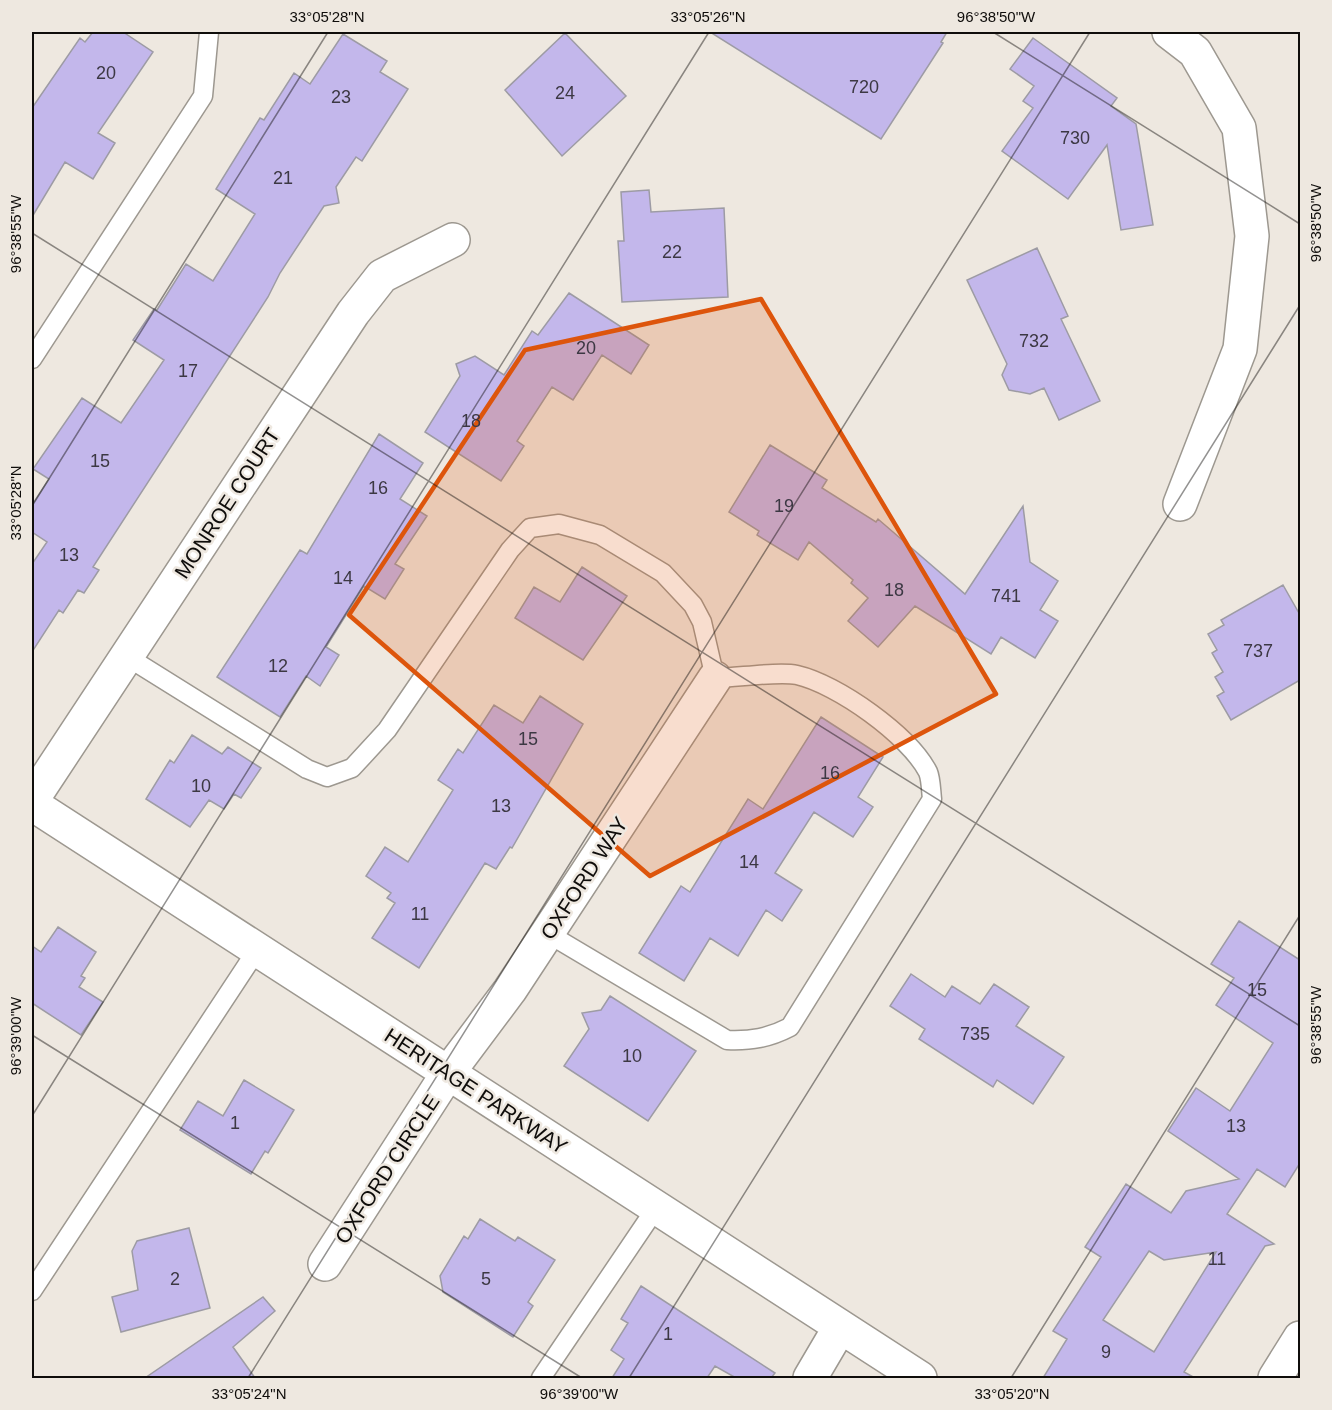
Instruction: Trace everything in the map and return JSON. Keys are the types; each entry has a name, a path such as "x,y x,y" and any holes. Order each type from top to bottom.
{"street":[{"path":"1169,32 1195,52 1239,128 1252,236 1240,349 1180,504"},
{"name":"MONROE COURT","path":"32,802 352,312 382,276 453,240"},
{"name":"OXFORD WAY","path":"448,1073 510,990 715,678"},
{"name":"HERITAGE PARKWAY","path":"32,802 920,1378"},
{"name":"OXFORD CIRCLE","path":"325,1264 448,1073"},
{"path":"810,1378 840,1327"},
{"path":"1275,1378 1300,1338"}],"lane":[{"path":"32,359 202,96 209,32"},
{"path":"126,656 307,769 327,777 352,768 387,730 510,550 530,528 559,524 600,535 663,573 693,605 702,622 715,678 796,675 823,686 878,717 909,745 929,774 932,799 790,1027 772,1036 749,1041 727,1040 548,933"},
{"path":"32,1291 257,950"},
{"path":"542,1378 656,1208"}],"highlighted area":[{"path":"761,299 996,694 650,876 349,615 525,350"}],"building":[{"path":"93,32 123,32 153,52 98,133 115,143 93,179 65,162 32,217 32,108 80,38 85,42"},
{"path":"710,32 947,32 941,42 943,43 881,139"},
{"path":"565,33 626,96 562,156 505,90"},
{"path":"343,34 387,61 380,72 408,89 362,161 356,157 336,187 339,203 324,206 280,273 268,297 93,567 99,570 84,593 78,590 63,613 59,610 32,652 32,564 47,542 32,532 32,505 49,479 33,469 82,398 121,423 164,360 133,340 154,309 157,310 186,264 213,281 255,214 216,189 260,118 264,120 294,73 310,84"},
{"path":"1033,38 1117,98 1111,106 1136,124 1153,225 1121,230 1107,145 1068,199 1002,151 1033,108 1023,101 1034,86 1010,69"},
{"path":"649,190 651,212 724,208 728,297 622,302 618,241 624,241 621,192"},
{"path":"1037,248 1068,316 1061,319 1100,401 1059,420 1044,388 1030,394 1009,390 1002,375 1007,364 967,280"},
{"path":"569,293 649,345 631,374 602,355 573,400 552,387 517,441 524,446 501,481 425,432 460,376 456,364 475,356 504,375 532,331 538,335"},
{"path":"379,434 423,463 400,499 427,516 395,564 404,569 385,599 364,586 326,647 339,655 320,686 306,676 280,717 217,677 300,550 307,554"},
{"path":"770,445 827,480 822,488 876,522 878,519 965,594 1023,506 1030,562 1058,581 1040,610 1058,621 1035,658 1001,637 991,654 915,606 878,647 848,621 868,598 851,583 853,580 809,542 798,560 757,535 759,531 729,512"},
{"path":"582,567 627,596 583,660 515,618 534,587 560,602"},
{"path":"1283,585 1300,615 1300,680 1231,720 1217,696 1224,692 1215,677 1223,672 1212,653 1217,650 1208,634 1224,625 1221,620"},
{"path":"540,696 583,724 512,848 510,847 496,869 485,863 419,968 372,938 395,903 387,898 391,893 366,876 385,847 408,862 453,790 438,780 458,749 463,753 494,705 523,723"},
{"path":"821,717 883,757 858,797 873,807 853,837 814,812 775,873 802,890 782,921 766,910 738,956 710,938 684,981 639,953 681,886 690,892 748,799 763,809"},
{"path":"192,735 222,754 228,747 261,768 241,798 234,794 224,809 209,800 190,827 146,799 170,760 174,763"},
{"path":"1239,921 1300,960 1300,1163 1285,1187 1257,1169 1227,1214 1274,1244 1265,1246 1184,1372 1195,1378 1043,1378 1067,1339 1053,1331 1101,1257 1085,1247 1126,1184 1171,1213 1186,1191 1239,1179 1168,1131 1196,1088 1230,1111 1273,1043 1216,1005 1234,978 1211,964","holes":["1149,1251 1164,1260 1216,1252 1154,1352 1103,1320"]},
{"path":"58,927 96,952 81,976 85,978 79,987 103,1002 81,1035 32,1003 32,946 41,952"},
{"path":"911,974 945,997 952,986 980,1004 994,984 1029,1007 1016,1026 1064,1057 1033,1104 997,1080 993,1087 919,1039 925,1029 890,1006"},
{"path":"610,996 696,1051 648,1121 564,1066 589,1029 582,1013 601,1010"},
{"path":"244,1080 294,1110 268,1153 265,1151 251,1174 180,1130 198,1101 223,1116"},
{"path":"480,1219 515,1241 518,1237 555,1260 528,1302 533,1306 513,1337 443,1292 440,1276 464,1236 468,1239"},
{"path":"189,1228 210,1308 121,1332 112,1297 138,1290 132,1251 137,1241"},
{"path":"641,1286 775,1373 771,1378 736,1378 715,1366 707,1378 612,1378 624,1359 611,1350 628,1323 621,1319"},
{"path":"263,1297 275,1311 233,1347 255,1378 145,1378"}]}
